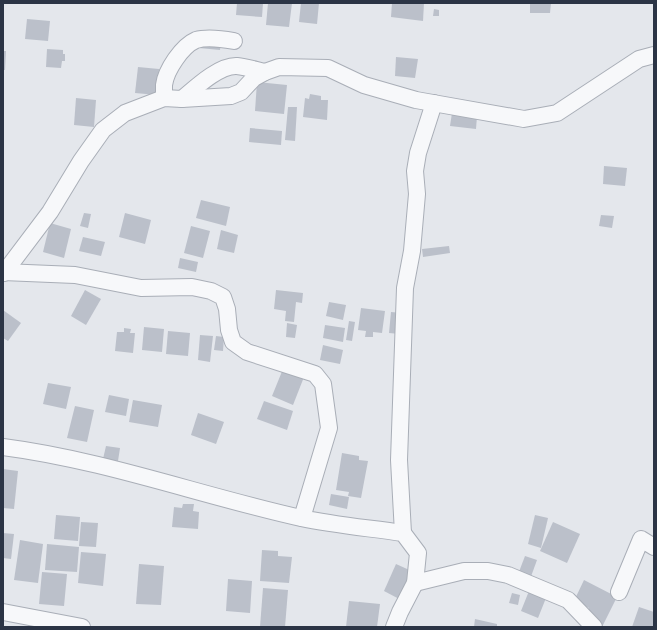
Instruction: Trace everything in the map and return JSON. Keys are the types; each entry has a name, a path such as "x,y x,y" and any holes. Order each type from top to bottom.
{"street":[{"path":"164,98 164,85 170,67 186,47 197,40 221,39 234,41"},
{"path":"3,272 50,212 81,161 104,130 125,113 164,98 231,96 241,92 254,78 279,67 328,68 364,86 416,100 524,119 557,113 639,59 654,55"},
{"path":"182,98 198,85 224,68 236,66 265,72"},
{"path":"434,103 418,153 416,165 415,181 417,194 412,252 405,288 399,460 403,533 418,553 440,577"},
{"path":"3,272 75,275 141,288 192,287 211,291 223,297 227,309 229,330 233,342 247,352 315,374 323,384 329,428 302,518"},
{"path":"3,447 99,466 302,518 403,533"},
{"path":"619,592 641,539 654,547"},
{"path":"394,627 415,583 418,553"},
{"path":"415,583 464,571 488,571 508,575 568,600 594,627"},
{"path":"3,612 54,624 82,627"}],"building":[{"path":"237,3 263,3 262,17 236,15"},
{"path":"268,3 292,3 289,27 266,25"},
{"path":"301,3 319,3 317,24 299,22"},
{"path":"392,3 424,3 423,21 391,17"},
{"path":"530,3 551,3 550,13 530,13"},
{"path":"434,9 439,10 439,16 433,16"},
{"path":"27,19 50,21 48,41 25,39"},
{"path":"200,41 221,42 220,50 199,48"},
{"path":"47,49 63,50 63,54 65,54 65,61 62,61 61,68 46,67"},
{"path":"3,51 6,51 5,70 3,70"},
{"path":"396,57 418,59 415,78 395,76"},
{"path":"138,67 159,69 157,95 135,93"},
{"path":"257,82 287,85 284,114 255,111"},
{"path":"310,94 321,96 321,100 328,100 327,120 303,117 305,98 309,99"},
{"path":"76,98 96,100 94,127 74,125"},
{"path":"288,107 297,107 295,141 285,140"},
{"path":"452,113 477,116 476,129 450,126"},
{"path":"250,128 282,131 281,145 249,142"},
{"path":"604,166 627,168 625,186 603,184"},
{"path":"201,200 230,207 226,226 196,218"},
{"path":"84,213 91,214 88,228 80,226"},
{"path":"125,213 151,220 145,244 119,237"},
{"path":"601,215 614,216 612,228 599,226"},
{"path":"50,223 71,229 64,258 43,252"},
{"path":"191,226 210,231 203,258 184,253"},
{"path":"221,230 238,235 234,253 217,249"},
{"path":"83,237 105,242 101,256 79,251"},
{"path":"449,246 450,253 423,257 422,249"},
{"path":"180,258 198,262 196,272 178,268"},
{"path":"85,290 101,299 86,325 71,316"},
{"path":"276,290 303,293 302,303 296,302 294,322 285,321 286,311 274,309"},
{"path":"329,302 346,305 343,320 326,316"},
{"path":"361,308 385,311 382,333 373,332 373,337 365,337 366,331 358,330"},
{"path":"3,310 21,323 8,341 3,338"},
{"path":"391,312 402,313 400,334 389,333"},
{"path":"349,321 355,322 352,341 346,340"},
{"path":"287,323 297,325 295,338 286,337"},
{"path":"325,325 345,328 343,342 323,338"},
{"path":"144,327 164,329 162,352 142,350"},
{"path":"124,328 131,329 130,333 135,333 133,353 115,351 117,332 124,332"},
{"path":"168,331 190,333 188,356 166,354"},
{"path":"200,335 213,336 210,362 198,360"},
{"path":"216,336 224,337 223,351 214,350"},
{"path":"323,345 343,350 340,364 320,360"},
{"path":"283,369 304,377 293,405 272,396"},
{"path":"48,383 71,387 66,409 43,404"},
{"path":"109,395 129,399 126,416 105,412"},
{"path":"133,400 162,405 158,427 129,422"},
{"path":"264,401 293,411 287,430 257,419"},
{"path":"75,406 94,410 87,442 67,438"},
{"path":"198,413 224,422 216,444 191,435"},
{"path":"106,446 120,448 118,461 103,459"},
{"path":"342,453 359,456 359,460 368,461 361,498 348,496 349,492 336,490"},
{"path":"3,469 18,471 14,509 3,508"},
{"path":"331,494 349,497 347,509 329,505"},
{"path":"183,504 194,504 193,511 199,512 198,529 172,527 174,507 182,508"},
{"path":"56,515 80,517 78,541 54,539"},
{"path":"535,515 548,518 541,548 528,544"},
{"path":"81,522 98,523 96,547 79,546"},
{"path":"553,522 580,534 567,563 540,551"},
{"path":"3,533 14,534 11,559 3,558"},
{"path":"20,540 43,544 38,583 14,580"},
{"path":"47,544 79,547 77,572 45,570"},
{"path":"262,550 278,551 278,556 292,557 289,583 260,581"},
{"path":"81,552 106,554 103,586 78,583"},
{"path":"525,556 537,560 529,582 517,577"},
{"path":"139,564 164,566 161,605 136,604"},
{"path":"396,564 416,573 403,601 384,591"},
{"path":"42,572 67,574 64,606 39,604"},
{"path":"228,579 252,581 250,613 226,611"},
{"path":"584,580 617,597 603,625 585,616 589,608 574,601"},
{"path":"263,588 288,590 285,627 260,627"},
{"path":"529,591 546,598 538,618 521,611"},
{"path":"512,593 520,595 518,605 509,603"},
{"path":"349,601 380,604 377,627 346,627"},
{"path":"639,607 654,612 654,627 632,627"},
{"path":"475,619 497,624 497,627 474,627"}]}
